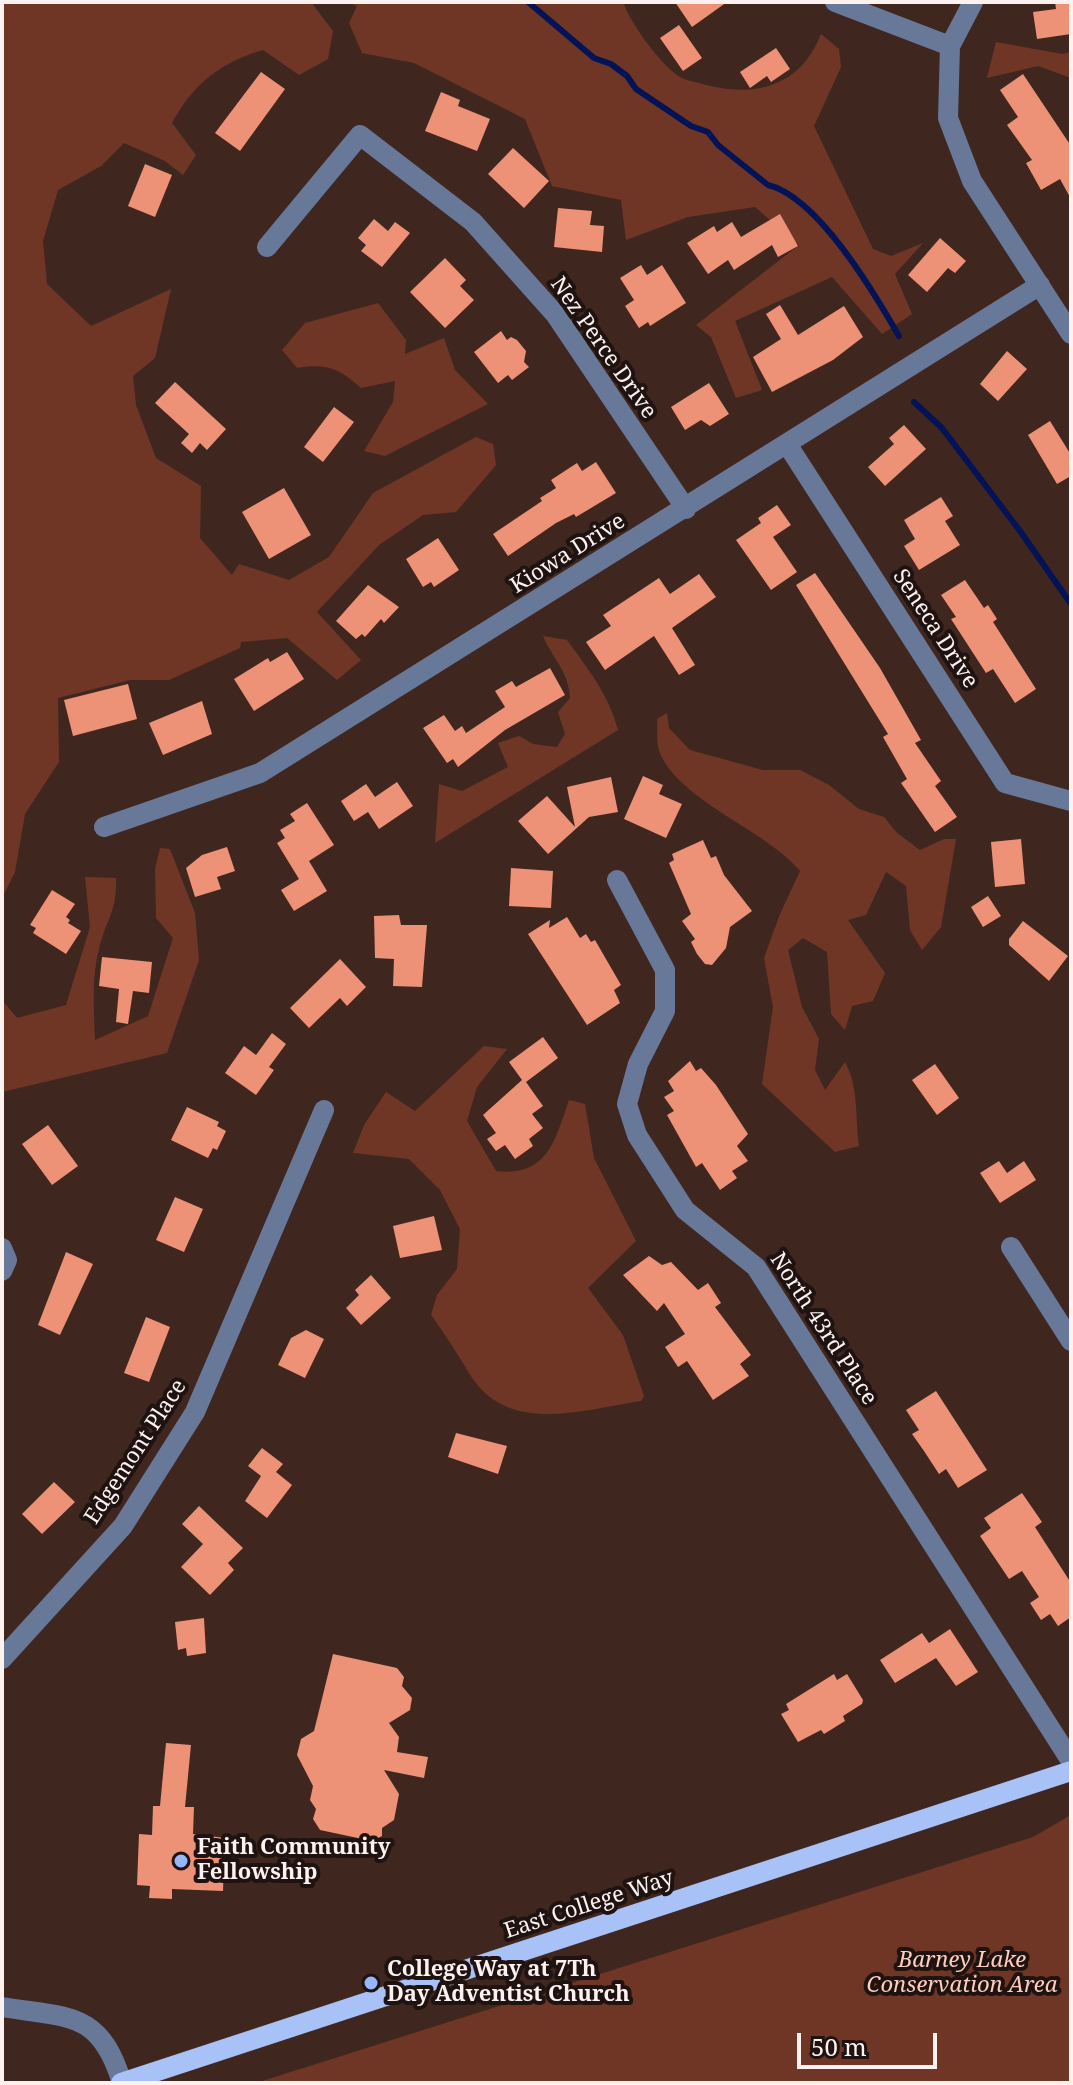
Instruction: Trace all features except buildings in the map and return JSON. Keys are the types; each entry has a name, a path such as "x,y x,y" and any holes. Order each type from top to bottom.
{"main road":[{"name":"East College Way","path":"122,2083 1071,1771"}],"street":[{"path":"835,2 950,46"},
{"path":"973,2 950,46 948,118 972,181 1071,334"},
{"name":"Nez Perce Drive","path":"267,247 360,135 473,222 555,314 686,509"},
{"name":"Kiowa Drive","path":"104,827 260,773 1040,285"},
{"name":"Seneca Drive","path":"787,444 1005,783 1071,801"},
{"name":"North 43rd Place","path":"617,880 665,970 665,1011 638,1064 627,1104 637,1135 685,1210 756,1267 1071,1761"},
{"name":"Edgemont Place","path":"2,1659 123,1526 195,1412 324,1110"},
{"path":"1011,1247 1071,1341"},
{"path":"2,1248 7,1260 2,1271"},
{"path":"2,2007 82,2021 98,2032 115,2059 122,2083"}],"green space":[{"path":"2,2 311,2 333,31 328,59 299,75 263,50 221,68 189,97 172,123 196,155 183,175 165,161 124,143 101,166 58,190 43,241 47,284 91,326 171,289 155,358 133,376 136,405 156,458 201,486 200,538 232,575 239,564 289,580 329,557 373,493 476,437 493,444 496,465 456,512 423,515 379,545 317,612 361,660 337,680 287,638 241,642 240,648 169,680 130,680 58,698 59,762 25,814 15,872 2,898"},
{"path":"348,2 623,2 639,31 670,69 683,79 724,89 742,90 775,84 802,66 821,34 839,49 841,67 814,126 873,249 891,256 923,243 895,274 912,314 882,334 832,277 735,321 762,390 736,398 711,337 696,325 799,245 755,207 688,217 626,240 621,200 552,186 525,119 414,63 362,53 349,23 357,6"},
{"path":"996,42 1062,54 1071,52 1071,78 1038,66 987,78"},
{"path":"378,303 406,340 405,354 444,338 455,370 488,404 385,456 364,451 393,402 395,381 361,388 332,369 316,366 297,368 282,350 305,323"},
{"path":"543,636 567,640 603,694 618,730 435,843 439,784 462,791 508,767 498,743 519,736 533,744 557,747 565,734 558,712 570,698 569,688"},
{"path":"667,713 669,728 690,750 763,770 800,770 829,785 859,809 884,817 897,833 920,850 944,839 956,839 941,927 922,950 910,930 906,886 886,872 866,915 848,920 885,973 873,1001 852,1006 845,1030 831,1014 827,952 803,938 788,950 802,1007 819,1039 815,1070 825,1090 845,1062 849,1072 855,1092 859,1146 835,1152 762,1084 773,1007 764,958 800,871 767,842 702,799 668,768 657,739 657,719"},
{"path":"160,848 170,849 195,913 199,960 167,1053 2,1092 2,1000 17,1018 66,1005 90,927 85,877 116,878 113,906 95,968 95,1040 148,1016 173,938 156,918 155,869"},
{"path":"484,1046 507,1049 477,1087 467,1121 496,1171 527,1168 538,1162 553,1142 569,1100 585,1104 594,1158 636,1241 588,1288 623,1335 644,1396 641,1401 547,1414 524,1412 503,1405 485,1393 431,1315 437,1295 457,1269 460,1229 440,1190 409,1159 353,1153 364,1125 386,1092 415,1111"},
{"name":"Barney Lake Conservation Area","path":"1071,1815 1071,2083 256,2083 1033,1837"}],"waterway":[{"path":"528,2 594,58 611,64 627,76 636,89 691,126 708,132 718,145 768,185 787,193 806,208 843,249 899,336"},
{"path":"914,402 942,428 1071,604"}],"place":[{"name":"Faith Community Fellowship","path":"181,1861"},
{"name":"College Way at 7Th Day Adventist Church","path":"371,1983"}]}
